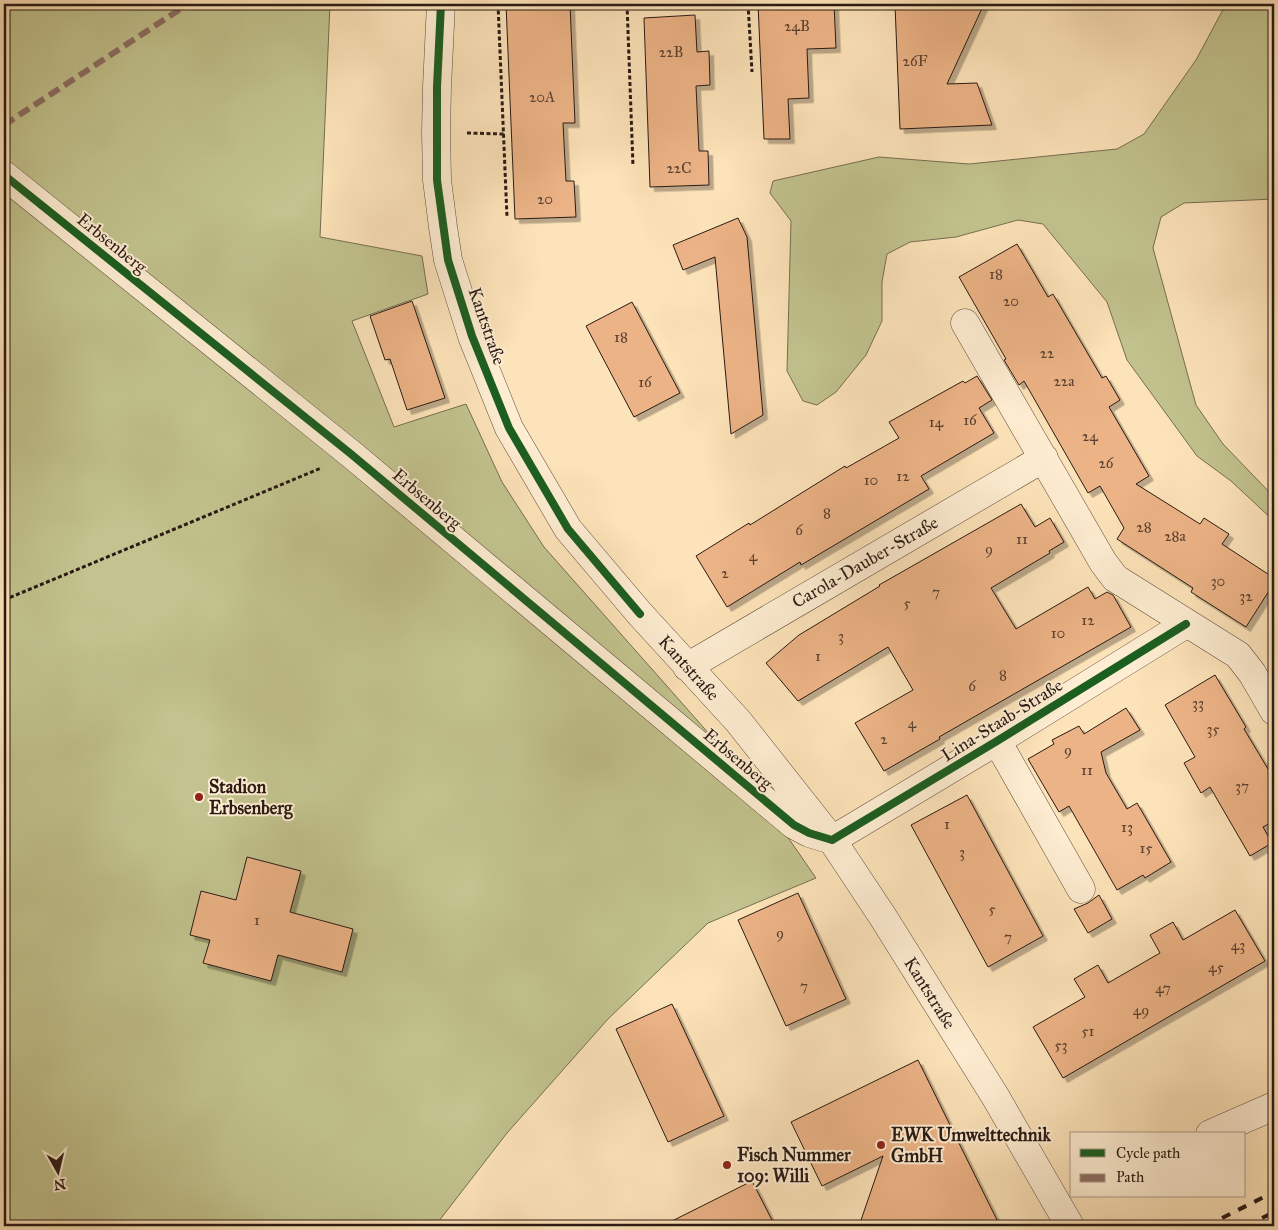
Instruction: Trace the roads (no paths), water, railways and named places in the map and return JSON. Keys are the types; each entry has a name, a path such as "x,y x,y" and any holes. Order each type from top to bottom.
{"street":[{"name":"Kantstraße","path":"441,4 436,87 437,180 448,260 472,336 509,428 568,529 640,614 738,721 832,840 946,1018 1063,1195 1070,1226"},
{"name":"Erbsenberg","path":"4,175 351,454 794,826 832,840"},
{"path":"965,323 1103,562 1115,578 1238,655 1252,673 1274,711"},
{"name":"Carola-Dauber-Straße","path":"687,667 1044,458"},
{"name":"Lina-Staab-Straße","path":"832,840 1186,624"},
{"name":"Lina-Staab-Straße","path":"996,741 1081,889"},
{"path":"1215,1132 1274,1106"}],"railway":[{"path":"1206,1226 1274,1192"},
{"path":"1246,1226 1274,1212"}],"place":[{"name":"Stadion Erbsenberg","path":"199,797"},
{"name":"EWK Umwelttechnik GmbH","path":"881,1145"},
{"name":"Fisch Nummer 109: Willi","path":"727,1165"}]}
